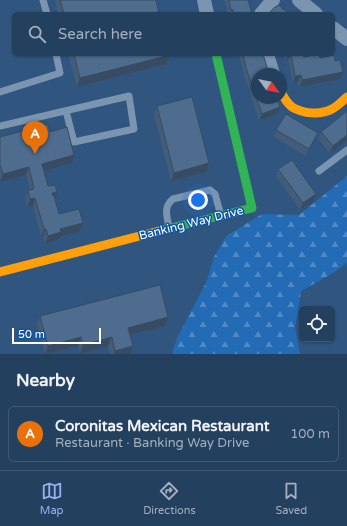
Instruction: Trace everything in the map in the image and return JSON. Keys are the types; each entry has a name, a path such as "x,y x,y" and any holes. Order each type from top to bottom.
{"street":[{"path":"204,0 207,12"},
{"path":"263,12 273,0"},
{"path":"299,0 314,12"},
{"path":"335,30 347,39"},
{"name":"Banking Way Drive","path":"0,272 252,208 216,56"},
{"path":"267,56 271,68"},
{"path":"287,102 297,109 306,112 318,112 331,109 347,97"}],"lane":[{"path":"43,0 46,12"},
{"path":"0,92 60,73 56,56"},
{"path":"0,126 129,96 134,129 74,142 66,111"},
{"path":"319,171 347,150"},
{"path":"169,229 165,210 168,202 173,199 210,190 215,194 221,216"}],"green space":[{"path":"347,176 347,263 330,275 301,291 295,328 300,354 172,354 177,338 206,283 214,257 226,236 262,214 299,215"}],"building":[{"path":"60,0 156,0 159,12 63,12"},
{"path":"229,0 248,0 251,12 233,12 233,10 231,10"},
{"path":"280,5 286,12 270,12 275,7"},
{"path":"74,56 166,56 80,78"},
{"path":"243,56 264,56 267,68 251,68 251,82"},
{"path":"291,56 320,56 320,58 334,56 335,61 340,60 343,72 302,80 301,75 295,76"},
{"path":"192,97 209,163 174,173 157,106"},
{"path":"259,104 279,104 280,107 262,114"},
{"path":"347,111 347,135 333,146 321,132"},
{"path":"286,114 318,133 309,149 276,130"},
{"path":"48,124 50,132 67,127 74,155 42,164 48,186 55,185 57,192 52,193 59,214 79,209 83,223 60,229 61,232 48,236 46,229 44,229 35,198 30,199 28,190 34,189 29,167 3,174 0,165 0,137"},
{"path":"292,160 316,194 303,203 278,169"},
{"path":"160,285 168,317 128,328 133,346 115,351 112,337 83,345 81,337 48,346 40,316"}],"traffic: fast":[{"path":"159,231 252,208 216,56"}],"traffic: slow":[{"path":"287,101 292,107 301,111 317,113 332,109 347,97"},
{"path":"0,272 159,231"}],"place":[{"name":"Coronitas Mexican Restaurant","path":"35,154"}]}
